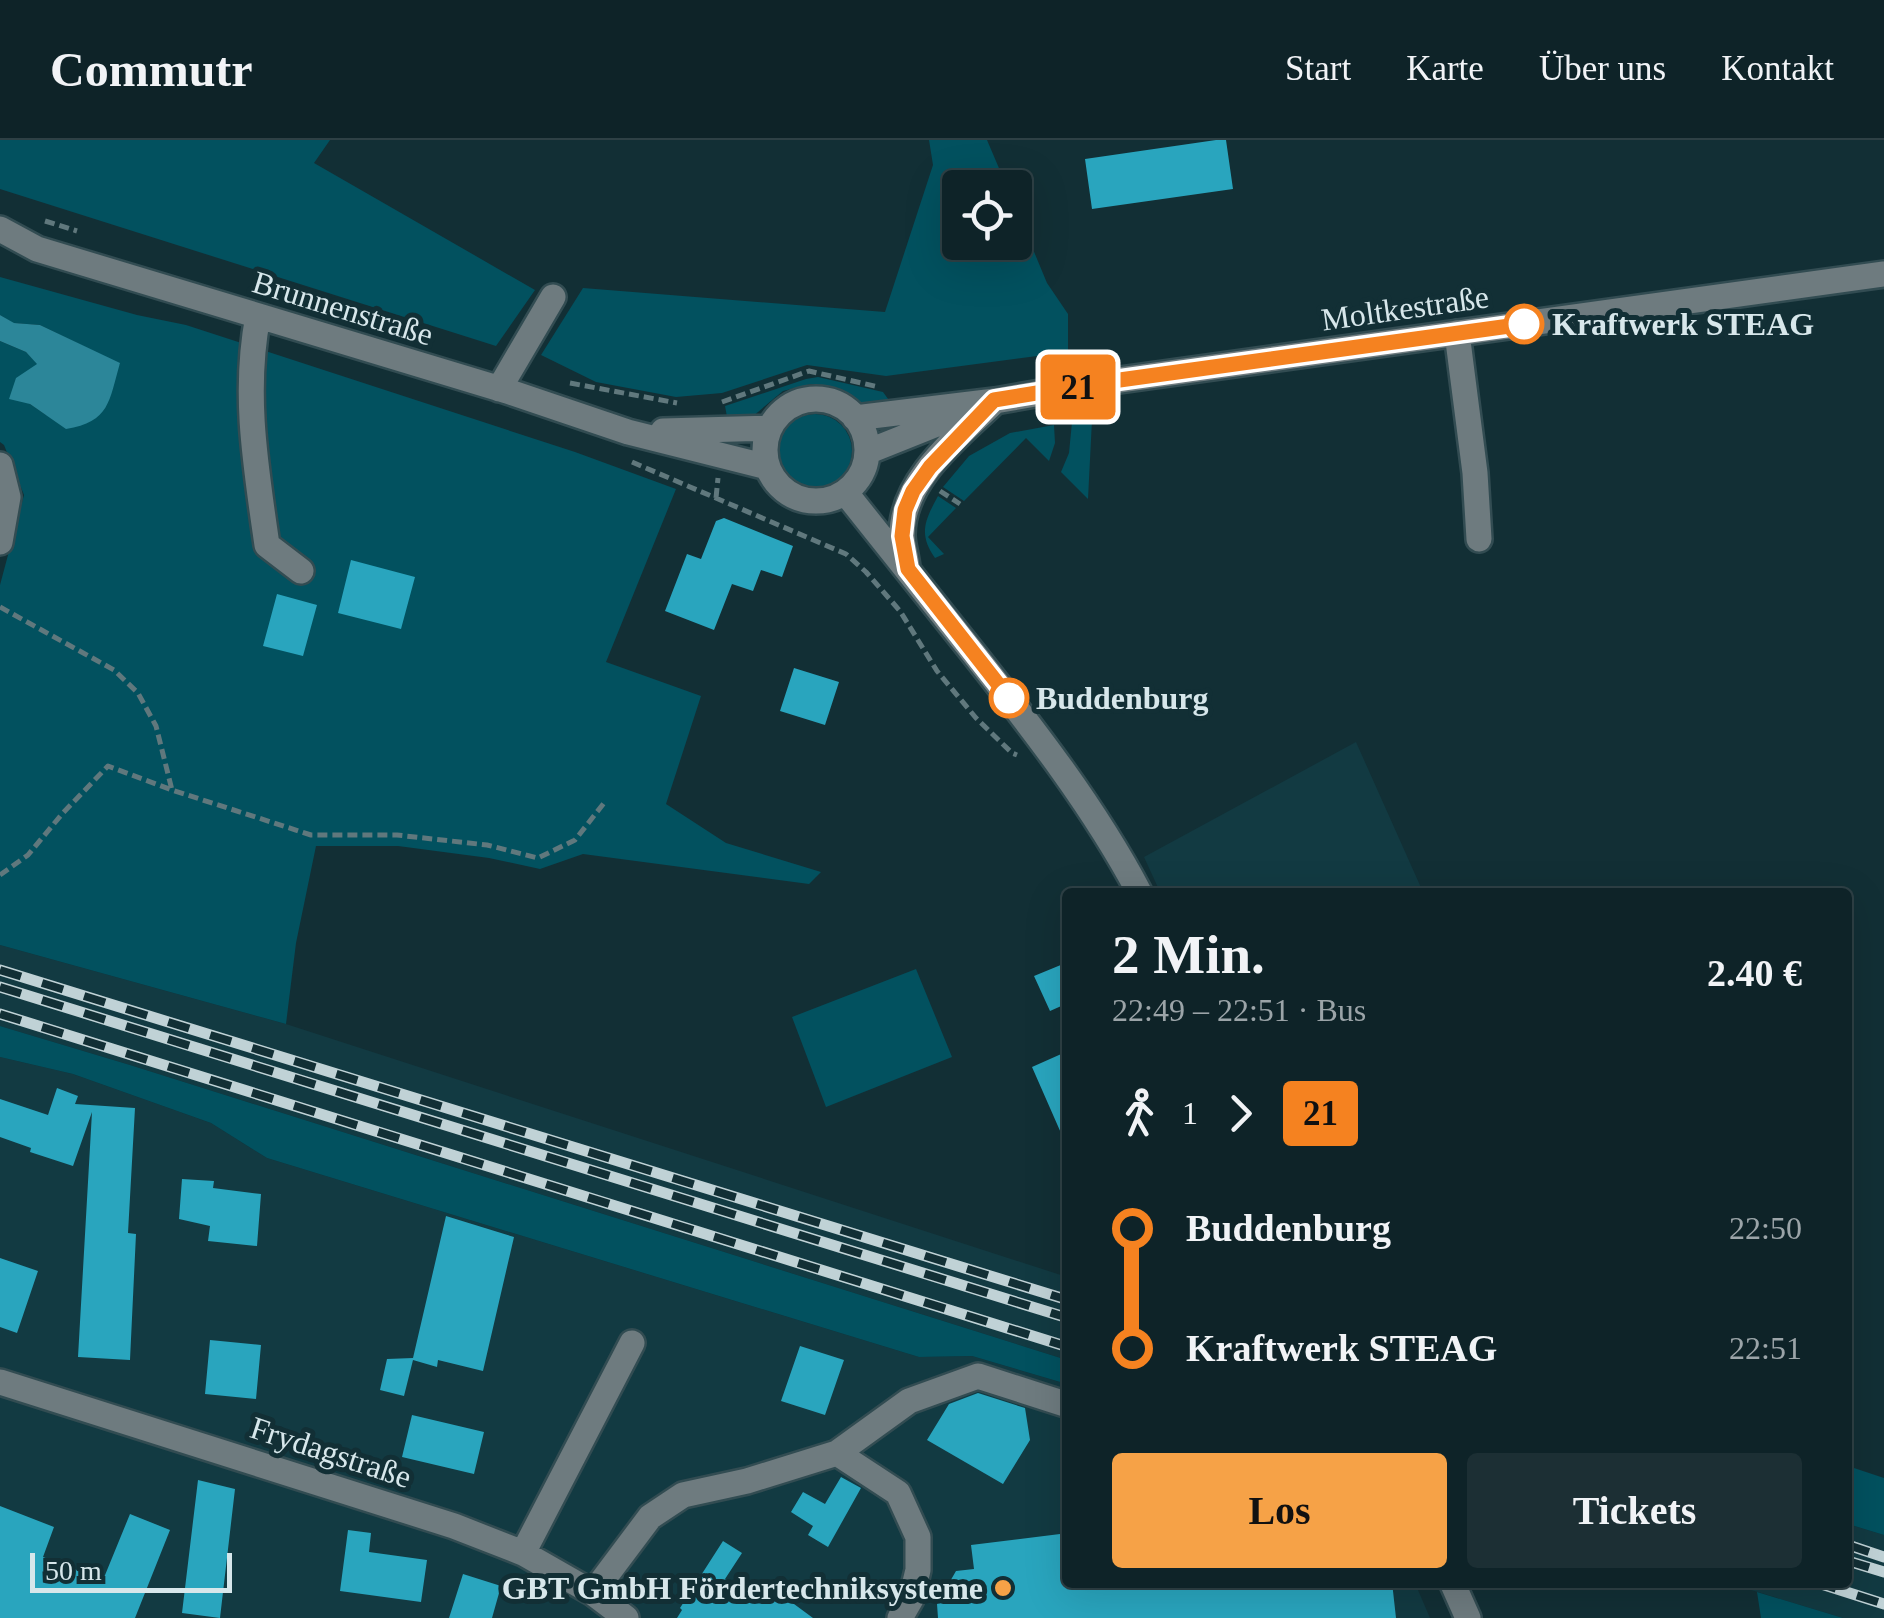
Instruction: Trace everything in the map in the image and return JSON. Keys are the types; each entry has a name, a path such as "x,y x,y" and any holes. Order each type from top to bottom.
{"street":[{"name":"Brunnenstraße","path":"0,229 37,249 628,432 720,442 767,467 776,483 790,495 808,501 827,500 845,492"},
{"name":"Brunnenstraße","path":"0,246 37,249"},
{"name":"Moltkestraße","path":"856,418 1884,274"},
{"path":"499,389 552,297"},
{"path":"258,316 250,359 250,413 266,544 302,571"},
{"path":"1458,334 1480,539"},
{"path":"908,569 902,536 905,510 913,491 994,400"},
{"name":"Moltkestraße","path":"867,452 994,400"},
{"path":"767,467 764,447 770,428 794,404 828,401 856,418 867,452 864,468 845,492 1062,769 1137,888"},
{"name":"Brunnenstraße","path":"720,442 770,428"},
{"path":"0,465 8,496 0,542"},
{"path":"523,1553 632,1343"},
{"path":"607,1609 650,1517 683,1495 838,1453 909,1402 978,1376 1062,1403"},
{"name":"Frydagstraße","path":"0,1382 454,1526 523,1553 607,1609"},
{"path":"838,1453 898,1494 918,1537 918,1570 911,1598 900,1618"},
{"path":"1455,1588 1468,1618"}],"path":[{"path":"716,498 720,442 715,404 809,371 890,390 901,412"},
{"path":"620,457 846,554 900,611 937,672 976,718 1012,753 1062,769"},
{"path":"922,478 960,504"},
{"path":"0,607 114,670 138,693 156,726 172,790"},
{"path":"0,875 28,854 108,766 311,836 398,835 487,846 538,858 575,840 604,803"}],"shaded area":[{"path":"0,140 330,140 314,163 535,290 496,346 0,189"},
{"path":"929,140 987,140 1000,170 942,170 942,260 1032,260 1032,247 1047,283 1068,314 1068,352 886,376 807,365 722,393 676,397 596,382 541,355 583,288 885,312 933,165"},
{"path":"0,277 186,325 575,452 676,489 606,662 701,696 666,804 726,843 821,872 809,884 583,854 540,869 398,846 316,846 296,943 286,1024 0,945 0,585 24,495 0,442 0,341 26,352 38,364 30,404 46,415 120,364 40,325 13,323 0,315"},
{"path":"0,315 14,323 40,325 120,363 110,399 100,415 66,429 30,404 9,399 16,378 37,364 26,352 0,341"},
{"path":"818,377 883,392 891,403 863,404 840,390 811,384 783,391 752,417 728,422 725,406"},
{"path":"815,414 841,425 852,451 841,477 815,488 789,477 778,451 789,425"},
{"path":"1092,420 1088,499 1061,472 1069,453 1072,422"},
{"path":"1054,425 1055,443 1049,461 1026,438 964,501 943,487 969,456 1010,433"},
{"path":"938,496 956,508 928,537 944,554 935,558 926,542 925,527"},
{"path":"1356,742 1421,888 1158,888 1144,857"},
{"path":"0,945 286,1024 1062,1275 1062,1358 130,1065 0,1026"},
{"path":"916,969 952,1057 826,1107 792,1017"},
{"path":"0,1026 1062,1358 1062,1383 972,1356 919,1357 267,1158 211,1123 73,1074 0,1057"},
{"path":"0,1057 73,1074 211,1123 267,1158 919,1357 972,1356 1062,1383 1062,1588 1417,1588 1430,1618 0,1618"},
{"path":"1852,1467 1884,1478 1884,1535 1852,1525"},
{"path":"1852,1525 1884,1535 1884,1618 1843,1618 1744,1588 1852,1588"},
{"path":"1757,1592 1843,1618 1761,1618"}],"building":[{"path":"1226,140 1233,189 1092,209 1085,159"},
{"path":"724,518 793,546 782,577 761,570 753,591 732,584 714,630 665,611 687,554 701,559 716,521"},
{"path":"351,560 415,577 401,629 338,613"},
{"path":"277,594 317,605 303,656 263,646"},
{"path":"794,668 839,682 825,725 780,711"},
{"path":"1062,964 1062,1006 1050,1011 1034,976"},
{"path":"1062,1054 1062,1135 1032,1067"},
{"path":"57,1088 78,1096 75,1104 135,1108 128,1233 136,1234 130,1360 78,1357 92,1112 73,1166 0,1137 0,1099 48,1115"},
{"path":"182,1179 214,1181 213,1188 261,1194 257,1246 208,1241 210,1226 179,1219"},
{"path":"446,1216 514,1237 483,1371 438,1360 437,1367 413,1360 404,1396 380,1390 387,1359 413,1358"},
{"path":"0,1258 38,1271 17,1333 0,1327"},
{"path":"210,1340 261,1345 256,1399 205,1394"},
{"path":"800,1346 844,1360 825,1415 781,1401"},
{"path":"978,1393 1025,1408 1030,1440 1003,1484 927,1440 949,1404"},
{"path":"412,1415 484,1432 474,1474 402,1457"},
{"path":"841,1477 861,1488 828,1547 808,1535 813,1526 791,1512 803,1492 825,1504"},
{"path":"198,1480 235,1489 220,1618 182,1613"},
{"path":"0,1506 54,1527 43,1557 103,1580 130,1514 170,1530 135,1618 0,1618"},
{"path":"348,1530 371,1533 369,1552 427,1560 421,1602 340,1591"},
{"path":"1062,1534 1062,1588 1393,1588 1396,1618 938,1618 937,1604 956,1571 974,1569 971,1545"},
{"path":"723,1541 742,1553 725,1579 769,1601 775,1590 813,1618 677,1618"},
{"path":"463,1574 501,1586 492,1618 449,1618"}],"railway":[{"path":"0,970 1062,1298"},
{"path":"0,987 1062,1316"},
{"path":"0,1014 1062,1345"},
{"path":"1852,1546 1884,1557"},
{"path":"1852,1562 1884,1572"},
{"path":"1834,1588 1884,1604"}],"bus line":[{"name":"21","path":"1009,698 908,569 902,536 905,510 913,491 930,467 994,400 1524,324"}],"place":[{"name":"Kraftwerk STEAG","path":"1524,324"},
{"name":"Buddenburg","path":"1009,698"},
{"name":"GBT GmbH Fördertechniksysteme","path":"1003,1588"}]}
